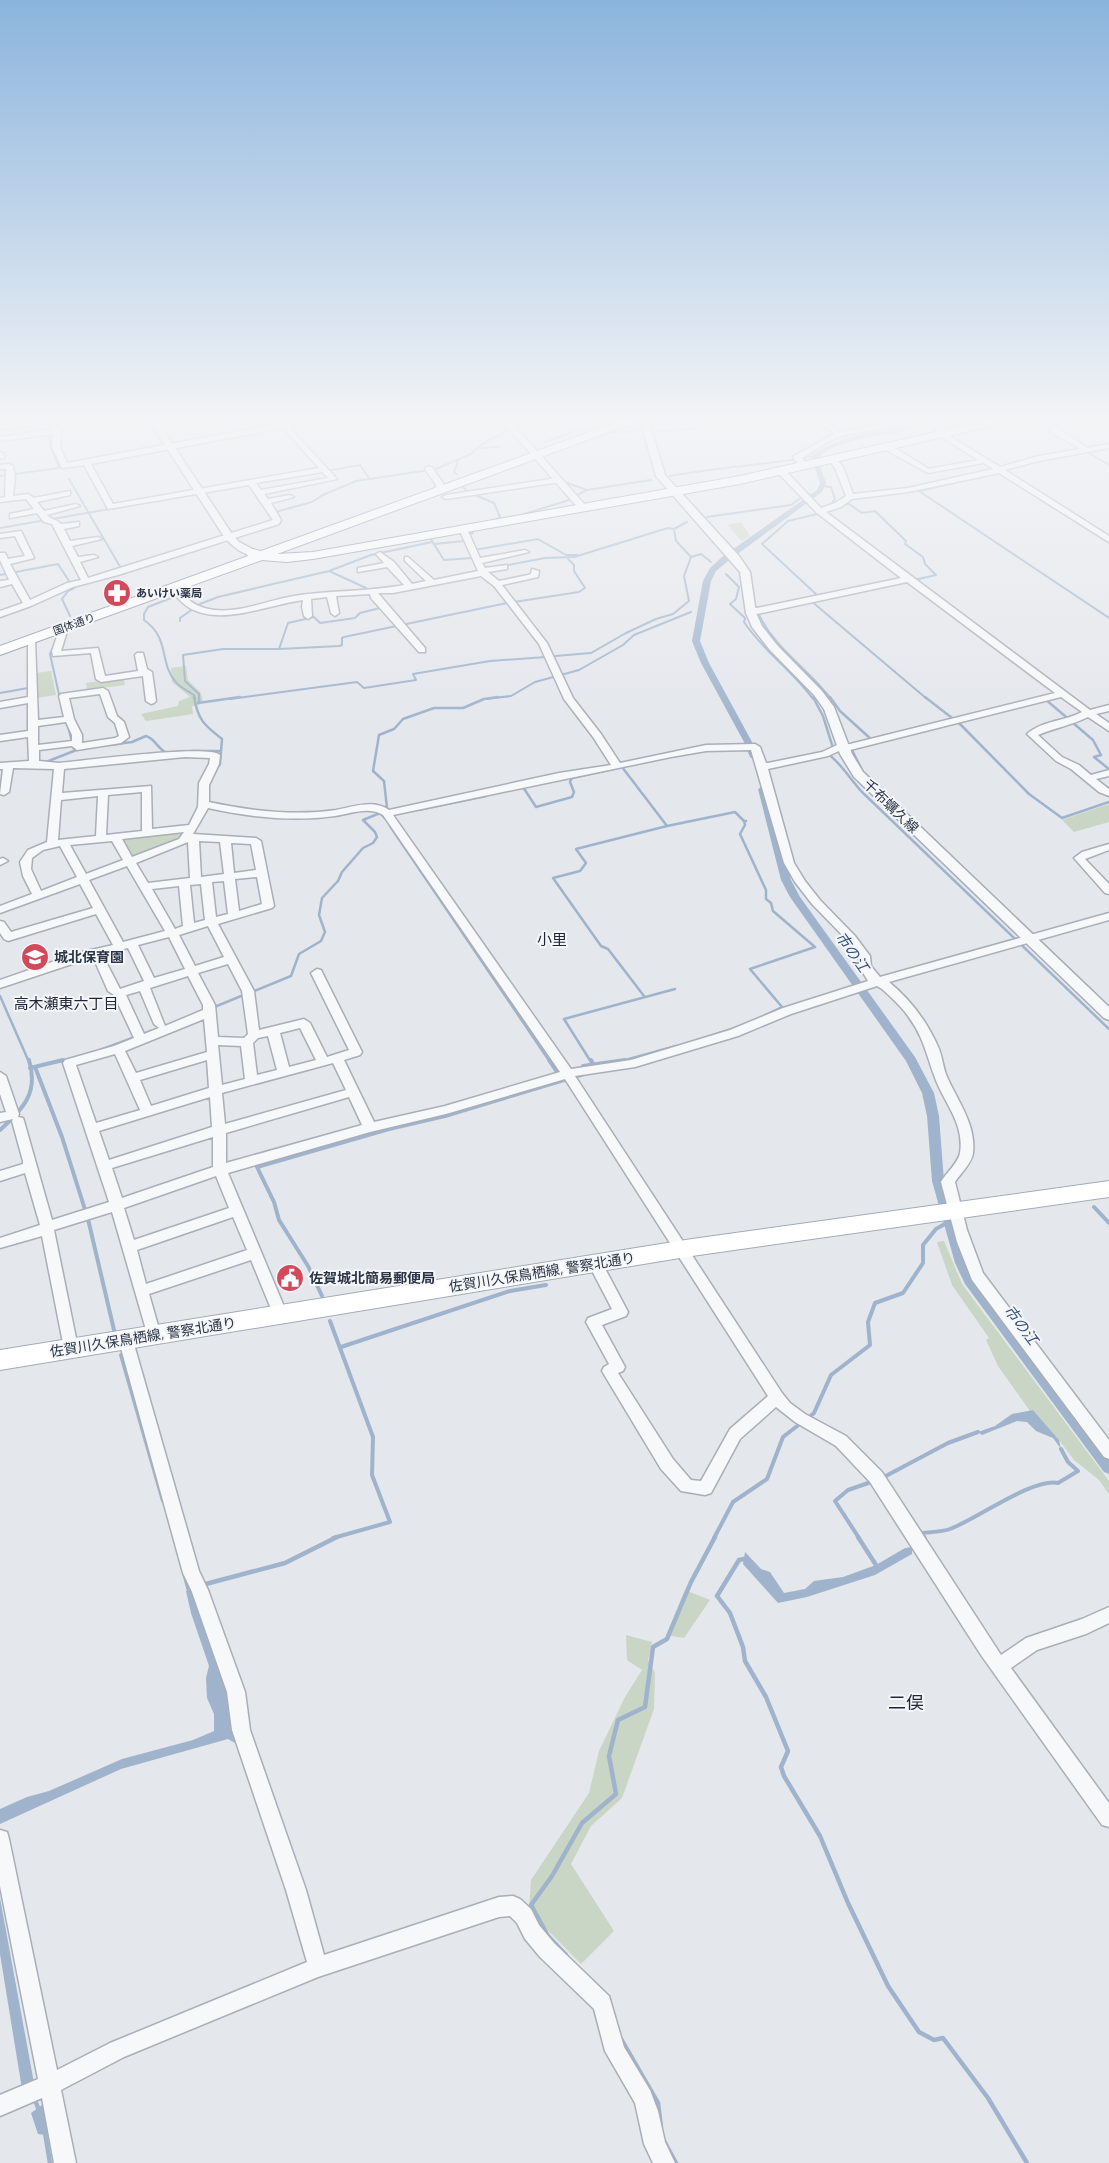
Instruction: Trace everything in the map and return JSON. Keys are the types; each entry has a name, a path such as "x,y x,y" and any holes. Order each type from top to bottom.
{"main road":[{"path":"257,555 350,523"},
{"path":"257,555 281,558 306,557 464,532 509,523"},
{"name":"国体通り","path":"0,651 175,588 257,555"},
{"name":"国体通り","path":"0,647 257,555"},
{"name":"佐賀川久保鳥栖線, 警察北通り","path":"0,1360 281,1316 680,1249 945,1210 1109,1189"}],"street":[{"path":"55,523 59,526 85,580"},
{"path":"219,523 236,544 257,555"},
{"path":"0,614 28,604 72,584 122,571 273,523"},
{"name":"千布蠣久線","path":"702,523 745,572 751,610 757,627 818,693 830,709 844,747 858,774 1109,1015"},
{"path":"835,523 907,579 1109,728"},
{"path":"1081,523 1108,540"},
{"path":"59,526 76,524"},
{"path":"464,532 482,572 497,584 543,643 569,699 598,736 605,750 618,766"},
{"path":"0,536 18,533 30,558 3,559 28,604"},
{"path":"68,544 98,539"},
{"path":"478,561 525,552"},
{"path":"380,554 410,587"},
{"path":"76,560 94,557"},
{"path":"408,559 432,583"},
{"path":"361,570 391,564"},
{"path":"175,588 179,595 196,608 216,613 256,608 332,594 410,587 504,567"},
{"path":"497,584 530,578 536,574 535,571"},
{"path":"0,584 12,576"},
{"path":"751,610 757,611 907,579"},
{"path":"370,592 422,650"},
{"path":"332,594 335,613"},
{"path":"307,598 308,616"},
{"path":"248,599 256,608"},
{"path":"64,628 64,638 56,654 95,650 101,679 147,672 151,702"},
{"path":"31,640 34,762"},
{"path":"140,655 143,673"},
{"path":"34,748 73,744 77,747 114,742 124,737 118,722 112,716 103,691 64,696 66,719 77,735 73,744"},
{"path":"762,765 768,766 826,753 1061,694"},
{"path":"0,705 33,699"},
{"path":"1109,708 1088,713 1071,721 1033,732 1032,734 1059,759 1075,767 1109,793"},
{"path":"0,738 66,719"},
{"path":"388,815 560,776 596,772 687,751 756,747 789,863 800,882 816,902 851,938 864,956 865,966 876,982 886,986 912,1012 933,1050 940,1076 962,1120 967,1136 966,1156 948,1182 945,1210 977,1276 1109,1452"},
{"path":"0,910 85,880 183,841 191,834 207,804 203,785 215,764 215,755 209,753 145,757 59,766 34,762 4,766 4,792"},
{"path":"52,844 59,766"},
{"path":"1089,778 1109,773"},
{"path":"56,798 147,788 147,833"},
{"path":"101,838 103,793"},
{"path":"207,804 241,813 267,816 315,815 377,808 388,815 576,1073 680,1249 777,1397 785,1407 840,1441 878,1480 919,1546 999,1666 1109,1818"},
{"path":"0,984 82,956 172,934 268,906 256,841 191,834 147,833 52,844 31,851 25,863 38,895"},
{"path":"191,834 211,922 248,993 251,1081"},
{"path":"115,837 172,934 210,1009 220,1170 281,1316"},
{"path":"226,839 234,916"},
{"path":"64,843 100,909 125,945 147,984 160,1024"},
{"path":"1109,847 1079,858 1109,891"},
{"path":"144,887 262,873"},
{"path":"184,882 189,929"},
{"path":"0,924 8,937 100,909"},
{"path":"0,1243 38,1232 47,1227 220,1170 370,1127 446,1110 576,1073 631,1064 734,1033 787,1011 876,982 1109,916"},
{"path":"98,958 114,991 118,992 139,1037"},
{"path":"118,992 231,959"},
{"path":"92,1129 215,1091 356,1052 317,973"},
{"path":"154,1336 106,1166 69,1063 118,1049 139,1037 210,1009"},
{"path":"133,1078 213,1047 304,1023 323,1062"},
{"path":"273,1031 284,1072"},
{"path":"118,1049 147,1112"},
{"path":"337,1058 370,1127"},
{"path":"0,1076 13,1114 0,1118"},
{"path":"106,1166 219,1130 353,1092"},
{"path":"18,1121 47,1227 71,1348"},
{"path":"0,1176 30,1167"},
{"path":"130,1247 236,1211"},
{"path":"142,1291 255,1253"},
{"path":"594,1263 621,1312 593,1322 618,1367 609,1371 667,1464 687,1486 705,1488 735,1434 777,1397"},
{"path":"126,1341 197,1586 236,1692 240,1730 296,1890 318,1968"},
{"path":"999,1666 1032,1644 1086,1626 1109,1615"},
{"path":"0,1838 37,2090 65,2163"},
{"path":"0,2106 37,2090 117,2050 318,1968 499,1907 513,1906 524,1916 532,1932 547,1950 602,2003 615,2050 643,2097 655,2144 664,2163"}],"green space":[{"path":"742,523 750,536 742,541 727,525"},
{"path":"186,666 188,680 201,693 203,702 192,706 193,714 146,721 141,714 178,706 179,701 190,697 172,682 171,668"},
{"path":"51,671 56,695 36,698 36,673"},
{"path":"123,677 125,685 87,690 86,683"},
{"path":"1109,804 1109,822 1074,832 1062,820"},
{"path":"186,832 184,838 131,859 119,839"},
{"path":"944,1241 962,1284 1109,1481 1109,1494 1099,1480 1074,1460 1033,1410 1030,1411 998,1366 986,1340 989,1338 952,1285 937,1242"},
{"path":"685,1590 710,1600 684,1638 666,1635"},
{"path":"626,1635 652,1642 648,1660 655,1673 654,1709 622,1798 591,1826 571,1864 614,1931 581,1964 529,1911 531,1880 589,1793 599,1751 625,1697 642,1670 627,1660"}],"water":[{"path":"1033,1410 1059,1440 1061,1449 1053,1438 1036,1431 1027,1422 1017,1421 982,1435 978,1432 995,1426 1012,1414"},
{"path":"912,1547 912,1554 875,1575 807,1597 778,1603 743,1564 745,1552 761,1569 770,1572 784,1593 805,1589 814,1581 843,1577 876,1565 905,1548"},
{"path":"193,1589 201,1620 224,1679 235,1743 228,1739 121,1769 0,1824 0,1809 27,1797 49,1791 122,1759 193,1740 214,1731 214,1714 207,1698 206,1678 209,1666 191,1613 186,1591"},
{"path":"0,1898 34,2083 22,2089 0,1954"},
{"path":"42,2105 51,2136 38,2134 31,2113"}],"waterway":[{"path":"0,528 29,523"},
{"path":"95,523 122,570"},
{"path":"674,529 685,523"},
{"name":"市の江","path":"754,757 748,742 705,663 696,641 707,581 713,570 725,559 775,523"},
{"path":"786,523 762,544 818,596 816,597"},
{"path":"887,523 906,541 905,544 923,557 925,564 936,575 914,580"},
{"path":"967,523 1109,618"},
{"path":"1077,523 1109,543"},
{"path":"503,566 545,558 574,557 668,528 674,529"},
{"path":"674,529 676,541 691,557"},
{"path":"434,544 464,541 462,535 473,533 471,531"},
{"path":"430,538 444,560 472,558 475,561"},
{"path":"474,550 538,539 566,555 577,555"},
{"path":"329,571 371,555 432,542"},
{"path":"691,557 701,554 711,562"},
{"path":"555,656 591,653 626,633 656,619 673,614 689,601 684,576 691,557"},
{"path":"514,602 579,592 585,588 574,571 574,565 568,559"},
{"path":"0,575 58,564 71,584"},
{"path":"180,621 180,618 200,604 218,597 329,571"},
{"path":"329,571 366,588 373,599"},
{"path":"726,574 739,587 736,599 730,604 745,618 744,622 760,642 813,699"},
{"path":"70,616 62,599 68,591 74,588"},
{"path":"171,598 148,607 144,614 144,620 158,634 170,674 179,685 194,695 195,699"},
{"path":"810,600 927,699"},
{"path":"279,649 339,646 342,645 342,638 344,637 507,603"},
{"path":"279,649 288,623 314,617 320,623 355,618 360,613 380,608 379,606"},
{"path":"486,699 511,696 535,682 579,670 623,645 634,635 691,612"},
{"path":"758,613 765,626 782,648 831,699"},
{"path":"55,644 50,654 60,699"},
{"path":"199,703 199,694 185,681 183,655 223,649 279,649"},
{"path":"230,699 357,682 364,688 416,680 413,674 490,661 546,657"},
{"path":"0,693 28,688"},
{"path":"60,697 61,703"},
{"path":"194,697 200,717 222,739 220,764 212,775"},
{"path":"199,703 240,697"},
{"path":"387,808 384,781 373,771 379,735 394,729 403,719 434,708 463,708 484,699 498,697"},
{"path":"813,697 823,716 833,748 831,749"},
{"path":"830,697 840,711 872,740"},
{"path":"925,697 961,725 1029,794 1062,818 1109,802"},
{"path":"1045,699 1093,740 1101,755 1094,757 1109,769"},
{"path":"68,726 74,749"},
{"path":"110,745 132,742 146,736 167,753"},
{"path":"46,762 79,749"},
{"path":"854,749 852,750 863,772 1109,1007"},
{"path":"192,751 220,751"},
{"path":"827,753 841,766 862,792 1109,1029"},
{"path":"521,787 523,787 536,807 572,797 574,792 570,782 572,778 622,767 667,826"},
{"name":"市の江","path":"763,789 786,880 795,897 911,1060 928,1093 933,1116 938,1181 961,1263 969,1281 1109,1468"},
{"path":"418,810 486,796"},
{"path":"667,826 735,812 744,821"},
{"path":"252,992 291,976 299,954 321,941 325,932 319,915 322,898 338,881 342,872 363,848 373,843 377,837 375,832 363,820 380,813 385,818"},
{"path":"744,821 745,825 740,834 766,890 766,899 771,903 773,911 815,947 750,969 782,1007 762,1017"},
{"path":"390,826 550,1062"},
{"path":"644,996 608,949 601,946 553,878 580,871 586,863 576,849 667,826"},
{"path":"591,1062 564,1019 675,989"},
{"path":"212,1008 246,994"},
{"path":"0,996 29,1062"},
{"path":"701,1039 741,1026"},
{"path":"100,1050 151,1031"},
{"path":"618,1062 676,1046"},
{"path":"58,1062 73,1058"},
{"path":"29,1060 31,1068"},
{"path":"31,1068 63,1060"},
{"path":"549,1060 557,1072"},
{"path":"591,1060 593,1064"},
{"path":"322,1296 308,1266 279,1220 274,1202 257,1167 389,1129 445,1116 584,1074 583,1066 625,1060"},
{"path":"35,1067 62,1137 88,1219 114,1330"},
{"path":"0,1130 16,1115 27,1100 32,1082 31,1068"},
{"path":"1094,1207 1109,1223"},
{"path":"808,1418 814,1413 831,1375 870,1345 868,1322 875,1303 903,1293 923,1263 923,1245 936,1229 948,1222"},
{"path":"341,1347 510,1291 546,1285"},
{"path":"330,1321 373,1437 372,1475 390,1522 333,1538"},
{"path":"121,1355 163,1501"},
{"path":"714,1538 733,1502 767,1479 783,1437 801,1423"},
{"path":"882,1478 948,1443 978,1432"},
{"path":"924,1538 923,1533 950,1529 1004,1500 1035,1486 1058,1483 1078,1471 1068,1462 1061,1449"},
{"path":"859,1538 835,1501 848,1490 874,1481"},
{"path":"202,1585 285,1563 337,1537"},
{"path":"566,1955 548,1936 531,1905 552,1876 582,1823 616,1794 609,1756 618,1720 645,1707 653,1647 667,1639 691,1582 715,1537"},
{"path":"858,1537 876,1565"},
{"path":"744,1559 739,1560 717,1596 730,1613 743,1647 745,1661 766,1697 788,1751 781,1767 784,1776 820,1836 848,1903 888,1986 919,2032 934,2040 943,2038 988,2098 1027,2163"},
{"path":"185,1576 190,1594"},
{"path":"621,2039 658,2103 661,2127"},
{"path":"34,2098 39,2110"},
{"path":"45,2133 50,2163"},
{"path":"664,2141 676,2163"}],"place":[{"name":"あいけい薬局","path":"117,593"},
{"name":"城北保育園","path":"35,957"},
{"name":"佐賀城北簡易郵便局","path":"290,1278"}],"district":[{"name":"小里","path":"552,940"},
{"name":"高木瀬東六丁目","path":"66,1004"},
{"name":"二俣","path":"906,1703"}]}
